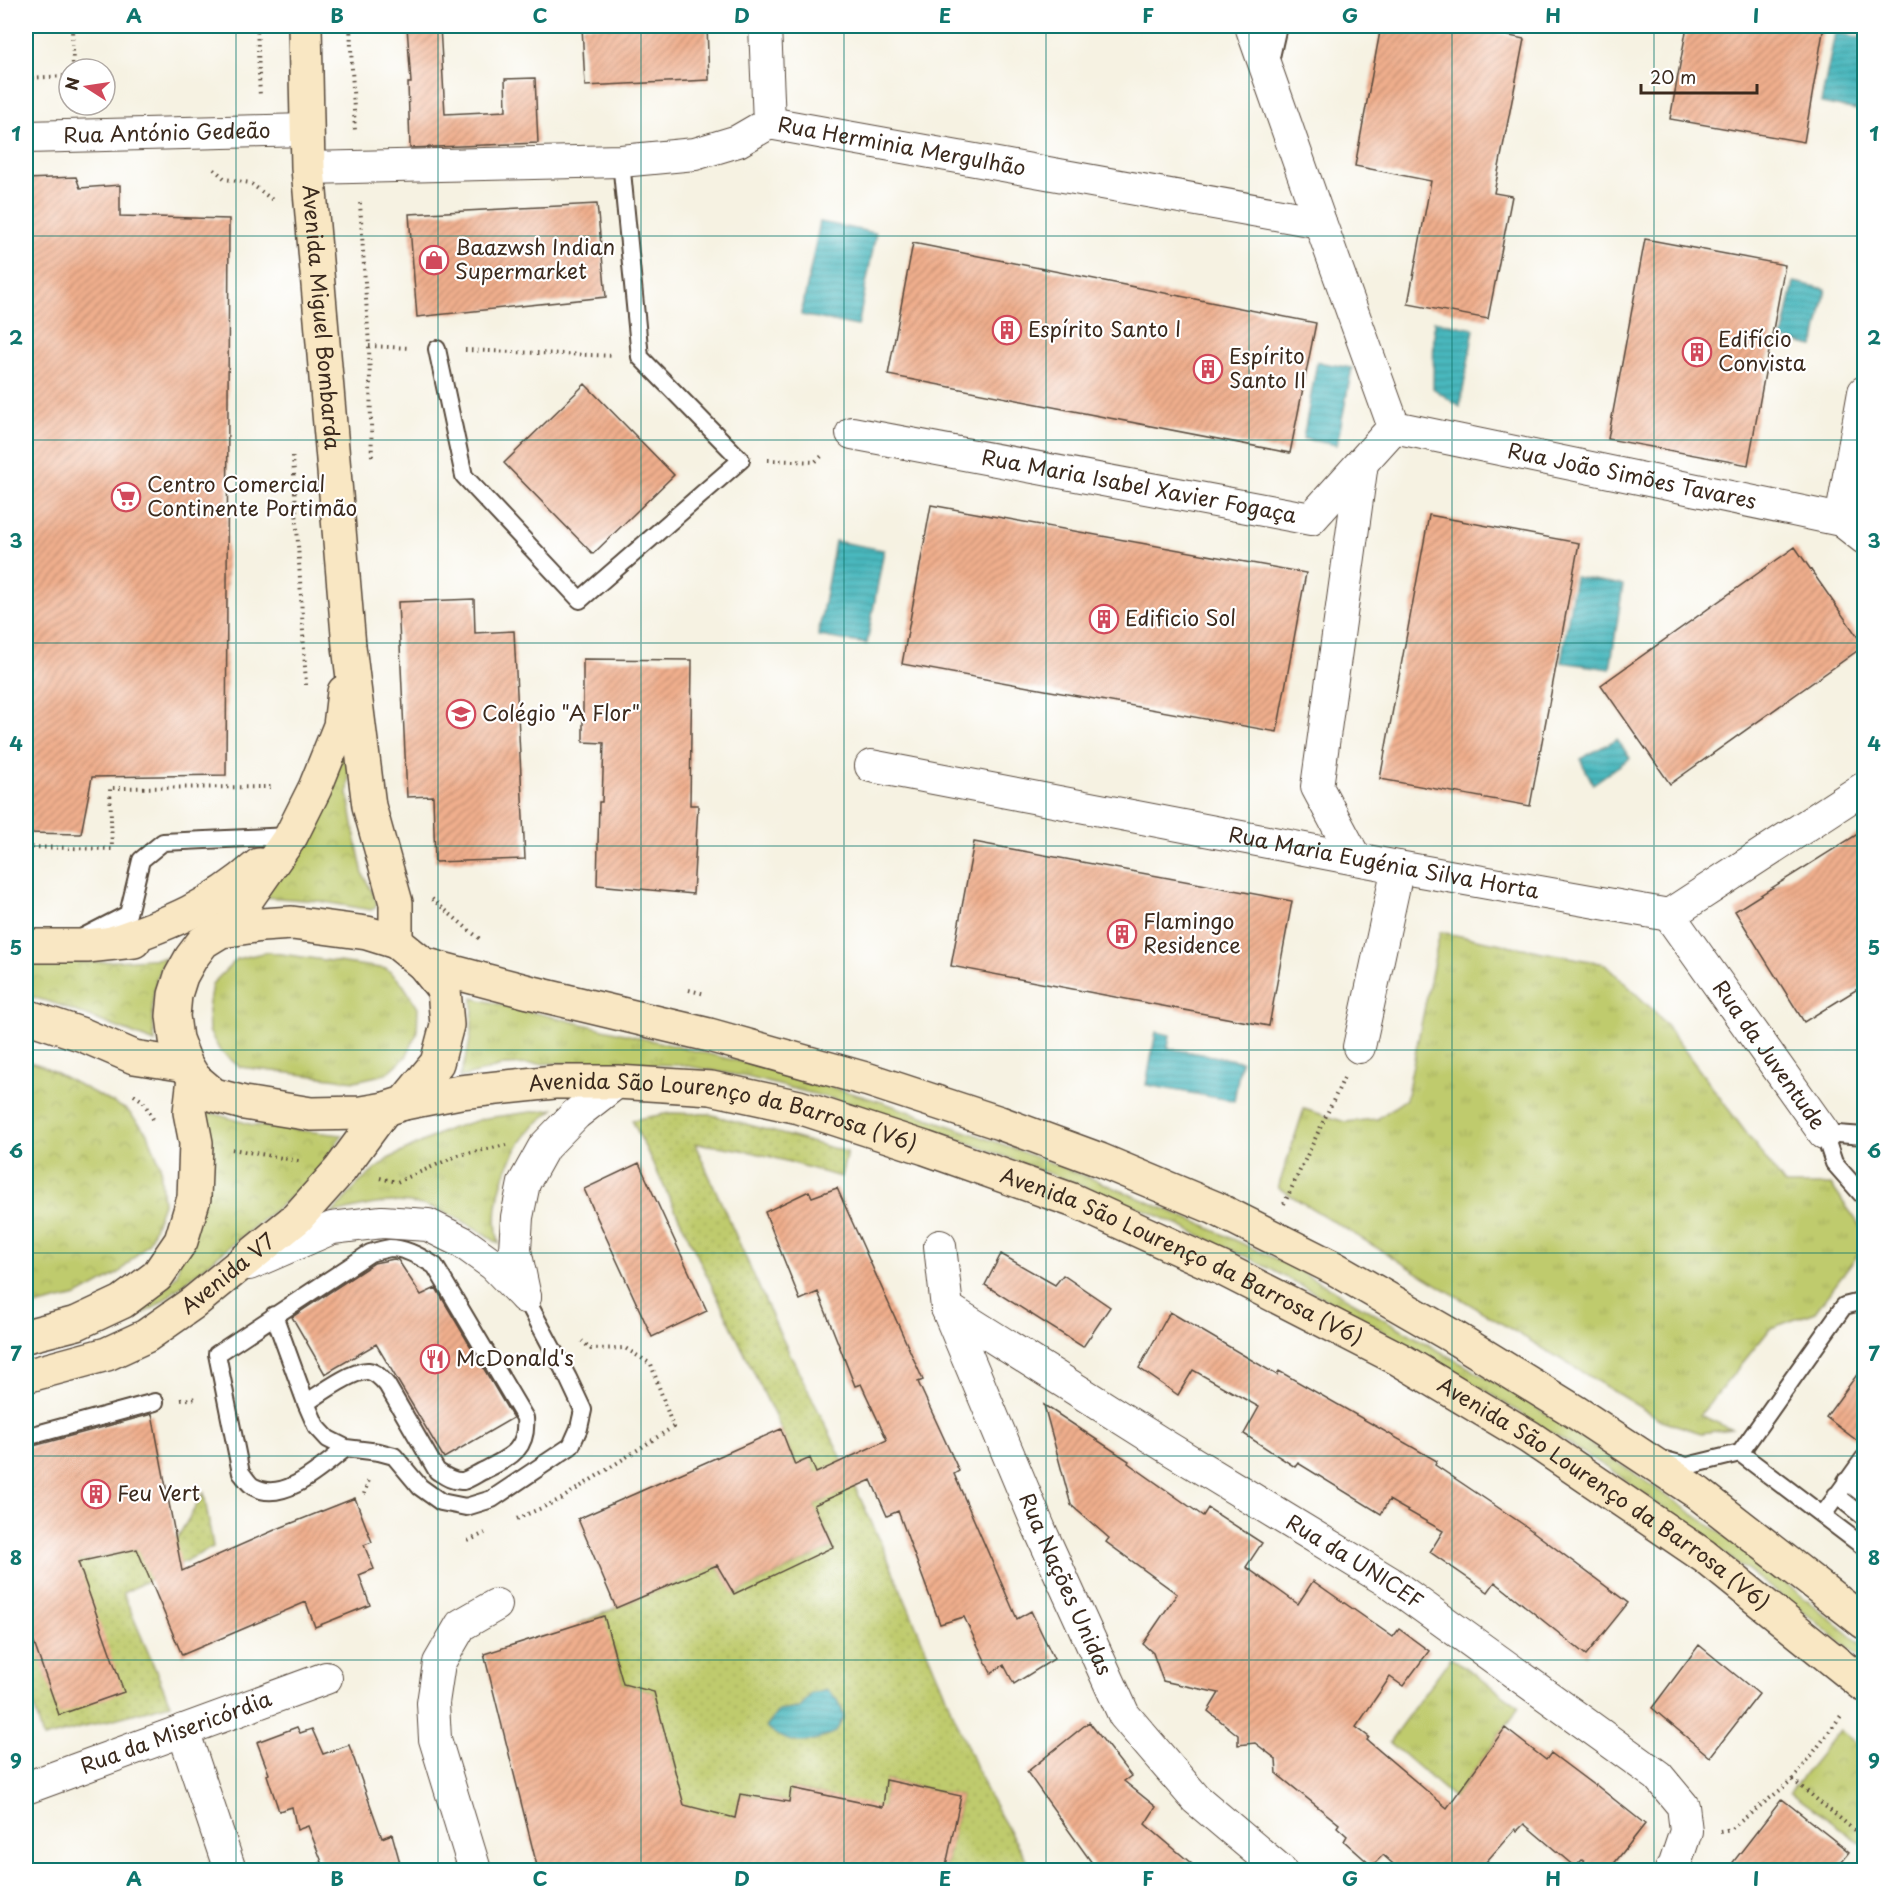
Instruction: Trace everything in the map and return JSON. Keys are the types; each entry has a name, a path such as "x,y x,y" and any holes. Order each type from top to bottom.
{"main road":[{"name":"Avenida Miguel Bombarda","path":"304,26 308,168 349,646"},
{"path":"190,1071 176,1039 173,1016 175,995 181,976 203,942 225,931 291,836 315,788 340,726 349,646"},
{"path":"349,646 369,806 396,903 396,942"},
{"path":"112,943 168,924 206,905 240,882 291,836"},
{"path":"26,946 112,943 292,923 367,933 396,942 423,964 444,990 447,1025 437,1064 395,1106"},
{"path":"423,964 709,1035 869,1080 1000,1123 1100,1160 1215,1208 1334,1268 1452,1336 1574,1411 1698,1493 1864,1622"},
{"name":"Avenida São Lourenço da Barrosa (V6)","path":"26,1016 83,1035 134,1057 190,1071 214,1095 255,1105 310,1114 362,1113 460,1092 554,1082 617,1082 711,1088 799,1107 925,1148 1072,1200 1223,1269 1399,1359 1529,1437 1704,1556 1864,1685"},
{"name":"Avenida V7","path":"26,1336 77,1323 122,1302 157,1276 181,1241 194,1198 196,1143 190,1112 190,1071"},
{"name":"Avenida V7","path":"26,1376 107,1354 146,1336 193,1303 297,1218 395,1106"}],"street":[{"path":"765,26 769,123"},
{"path":"1251,26 1394,427"},
{"name":"Rua Herminia Mergulhão","path":"308,168 621,161 695,154 738,141 769,123 1320,222"},
{"name":"Rua António Gedeão","path":"26,137 307,130"},
{"path":"1853,529 1864,392"},
{"name":"Rua Maria Isabel Xavier Fogaça","path":"852,433 1311,519 1394,427"},
{"name":"Rua João Simões Tavares","path":"1394,427 1853,529"},
{"path":"1355,858 1317,787 1362,463"},
{"name":"Rua Maria Eugénia Silva Horta","path":"871,766 1398,867 1669,915"},
{"path":"1669,915 1864,788"},
{"path":"1359,1047 1398,867"},
{"name":"Rua da Juventude","path":"1669,915 1824,1133"},
{"path":"525,1297 515,1250 517,1217 524,1183 544,1147 576,1114 617,1082"},
{"path":"231,1272 332,1228 382,1222 428,1225 462,1242 494,1265 525,1297"},
{"name":"Rua Nações Unidas","path":"940,1246 947,1308 1040,1530 1124,1715 1196,1798 1280,1870"},
{"name":"Rua da UNICEF","path":"947,1308 1167,1447 1389,1581 1658,1776 1683,1806 1686,1831 1671,1870"},
{"path":"475,1870 435,1739 433,1703 439,1663 461,1625 496,1605"},
{"name":"Rua da Misericórdia","path":"26,1788 327,1678"},
{"path":"183,1730 230,1870"}],"lane":[{"path":"1268,73 1278,26"},
{"path":"436,349 464,476 580,600 741,460 640,357 621,161"},
{"path":"67,946 128,914 141,860 163,842 291,836"},
{"path":"1824,1133 1864,1136"},
{"name":"Rua da Juventude","path":"1824,1133 1834,1163 1864,1197"},
{"path":"306,1403 359,1372 370,1371 379,1376 395,1398 437,1471 455,1480 464,1480 511,1456 522,1445 526,1432 525,1418 435,1266 422,1257 391,1248 370,1253 216,1354 241,1473 252,1487 266,1491 280,1491 309,1476 346,1448"},
{"path":"274,1315 316,1426 328,1439 346,1448 394,1456 420,1487 441,1502 466,1506 492,1499 571,1446 579,1428 582,1410 568,1378 525,1297"},
{"path":"1640,1454 1687,1466 1740,1453 1844,1306 1864,1301"},
{"path":"26,1437 155,1402"},
{"path":"1740,1453 1864,1547"},
{"path":"1823,1515 1846,1481 1863,1462"},
{"path":"1846,1481 1864,1495"},
{"path":"1836,1495 1864,1517"}],"path":[{"path":"72,26 73,57"},
{"path":"256,26 262,131"},
{"path":"350,26 369,346 373,465"},
{"path":"26,78 57,77"},
{"path":"211,166 225,179 250,183 273,200 275,207"},
{"path":"369,346 640,357"},
{"path":"741,460 815,462 852,433"},
{"path":"292,445 307,696"},
{"path":"26,847 112,849 110,788 283,787"},
{"path":"423,892 482,941"},
{"path":"686,989 708,995"},
{"path":"1274,1200 1284,1205 1359,1047"},
{"path":"126,1091 143,1101 157,1128"},
{"path":"155,1402 225,1396"},
{"path":"1714,1832 1731,1829 1793,1780 1845,1710"},
{"path":"1793,1780 1864,1838"},
{"path":"1855,1830 1864,1832"}],"green space":[{"path":"341,750 350,752 348,794 363,874 377,902 375,908 371,910 319,901 264,897"},
{"path":"1440,932 1605,964 1659,1016 1785,1185 1831,1185 1864,1231 1864,1247 1815,1312 1771,1328 1700,1415 1731,1429 1701,1433 1661,1420 1278,1188 1304,1109 1345,1122 1377,1119 1406,1099"},
{"path":"267,952 387,969 402,983 418,1008 417,1033 406,1057 386,1074 355,1081 240,1067 220,1051 209,1031 208,1010 212,984 237,959"},
{"path":"165,958 154,990 155,1042 56,1004 26,995 26,961 98,962"},
{"path":"473,998 755,1065 882,1102 1103,1183 1196,1222 1291,1266 1525,1400 1734,1542 1864,1646 1864,1662 1817,1622 1617,1474 1484,1390 1352,1313 1253,1260 1143,1209 945,1134 833,1099 747,1077 682,1065 564,1063 505,1065 459,1078 470,1039"},
{"path":"26,1061 43,1066 127,1110 148,1134 160,1165 163,1204 149,1242 119,1273 77,1296 26,1308"},
{"path":"554,1109 526,1136 509,1164 496,1212 499,1244 462,1220 421,1205 392,1202 362,1206 332,1214 358,1184 388,1159 449,1129 486,1118"},
{"path":"205,1111 253,1125 342,1135 314,1176 282,1204 155,1307 102,1333 151,1302 177,1275"},
{"path":"670,1113 709,1114 847,1152 841,1177 751,1152 695,1144 779,1332 881,1543 986,1791 1032,1870 945,1870 961,1796 886,1780 882,1818 832,1797 792,1788 789,1802 741,1794 735,1818 701,1866 691,1870 674,1870 685,1820 654,1692 623,1684 614,1650 586,1646 578,1624 717,1565 735,1594 833,1547 814,1505 828,1499 810,1459 795,1465 781,1429 632,1120"},
{"path":"204,1493 213,1547 123,1593 170,1704 43,1738 26,1677 26,1574 176,1540"},
{"path":"1451,1657 1520,1707 1454,1798 1389,1742"},
{"path":"1840,1730 1864,1750 1864,1845 1790,1792"}],"water":[{"path":"1835,33 1864,38 1864,73 1857,110 1821,103"},
{"path":"820,222 876,233 858,326 801,315"},
{"path":"1794,282 1826,289 1814,346 1782,339"},
{"path":"1434,321 1474,329 1460,407 1433,388"},
{"path":"1317,362 1352,368 1337,445 1303,439"},
{"path":"835,541 884,550 867,644 818,636"},
{"path":"1575,577 1623,585 1610,669 1561,662"},
{"path":"1617,739 1630,758 1593,784 1580,759"},
{"path":"1156,1032 1170,1035 1168,1048 1241,1061 1234,1101 1146,1085"},
{"path":"827,1690 839,1702 844,1716 836,1732 800,1742 783,1738 766,1727 778,1711 800,1708 811,1694"}],"building":[{"path":"407,26 440,26 445,114 506,111 505,79 535,78 538,143 410,148 408,83 411,83"},
{"path":"582,26 707,26 709,80 585,86"},
{"path":"1381,26 1493,26 1491,32 1524,39 1494,193 1512,196 1488,319 1408,304 1431,181 1355,166"},
{"path":"1687,26 1824,26 1804,142 1670,119"},
{"name":"Centro Comercial Continente Portimão","path":"76,177 80,188 120,185 120,216 229,219 226,775 92,777 81,834 26,833 26,179"},
{"path":"597,204 606,297 417,317 409,214"},
{"name":"Edifício Convista","path":"1645,239 1785,265 1748,465 1608,439"},
{"path":"913,243 1316,323 1290,453 888,375"},
{"path":"585,384 674,475 593,554 504,463"},
{"name":"Edificio Sol","path":"931,505 1306,573 1277,732 902,664"},
{"path":"1429,515 1579,543 1530,806 1380,779"},
{"path":"1795,547 1864,646 1670,784 1601,685"},
{"path":"474,599 475,633 514,631 525,859 435,862 433,796 407,797 398,602"},
{"path":"583,659 692,660 690,805 698,805 693,894 597,885 599,802 602,802 604,743 583,742"},
{"path":"1864,830 1864,985 1804,1022 1735,911"},
{"name":"Flamingo Residence","path":"974,842 1292,901 1269,1026 951,966"},
{"path":"639,1163 707,1311 652,1337 584,1189"},
{"path":"837,1188 923,1380 918,1382 959,1471 954,1474 1017,1619 1031,1611 1054,1659 1014,1684 1004,1665 991,1673 964,1617 940,1624 898,1511 887,1516 871,1480 814,1505 833,1547 734,1594 717,1565 616,1608 578,1519 781,1429 795,1465 810,1458 816,1473 887,1440 861,1384 855,1386 818,1292 800,1300 765,1212 809,1191 812,1197"},
{"path":"1001,1254 1055,1285 1063,1275 1110,1307 1083,1347 985,1285"},
{"name":"McDonald's","path":"398,1260 421,1295 436,1288 513,1418 444,1458 376,1344 325,1374 292,1317 374,1263"},
{"path":"1170,1312 1277,1375 1279,1371 1437,1461 1435,1465 1527,1527 1628,1603 1586,1655 1495,1582 1488,1592 1430,1552 1443,1531 1389,1500 1381,1514 1298,1463 1295,1467 1244,1434 1259,1407 1193,1370 1178,1395 1139,1368"},
{"path":"1864,1365 1864,1446 1826,1417"},
{"path":"1044,1405 1129,1461 1128,1463 1203,1516 1208,1508 1262,1543 1246,1567 1298,1604 1313,1581 1393,1637 1399,1629 1429,1651 1403,1686 1390,1677 1356,1727 1369,1737 1367,1740 1447,1808 1505,1728 1546,1760 1551,1753 1645,1824 1609,1870 1596,1870 1582,1860 1575,1867 1524,1824 1517,1831 1515,1829 1479,1870 1400,1870 1383,1855 1372,1866 1344,1841 1347,1836 1337,1827 1339,1824 1277,1774 1276,1759 1255,1743 1238,1745 1238,1735 1208,1711 1219,1693 1163,1681 1153,1653 1143,1644 1177,1594 1106,1542 1109,1538 1071,1505"},
{"path":"152,1414 182,1571 355,1498 372,1542 364,1545 374,1569 359,1575 370,1605 315,1627 306,1602 182,1655 137,1549 78,1562 124,1692 59,1715 26,1620 26,1448"},
{"path":"604,1616 623,1684 654,1692 684,1805 735,1818 740,1794 789,1802 791,1788 883,1807 886,1780 961,1796 945,1870 538,1870 484,1654"},
{"path":"1699,1645 1759,1694 1710,1757 1652,1708"},
{"path":"1089,1722 1131,1776 1124,1781 1156,1807 1145,1824 1199,1870 1097,1870 1027,1772"},
{"path":"297,1727 300,1733 312,1729 323,1754 349,1745 382,1838 392,1834 402,1870 304,1870 322,1862 308,1826 297,1830 292,1807 279,1811 257,1742"},
{"path":"1782,1799 1849,1852 1835,1870 1727,1870"}],"place":[{"name":"Baazwsh Indian Supermarket","path":"434,260"},
{"name":"Espírito Santo I","path":"1007,330"},
{"name":"Edifício Convista","path":"1697,352"},
{"name":"Espírito Santo II","path":"1208,369"},
{"name":"Centro Comercial Continente Portimão","path":"126,497"},
{"name":"Edificio Sol","path":"1104,619"},
{"name":"Colégio \"A Flor\"","path":"461,714"},
{"name":"Flamingo Residence","path":"1122,934"},
{"name":"McDonald's","path":"435,1359"},
{"name":"Feu Vert","path":"96,1494"}]}
